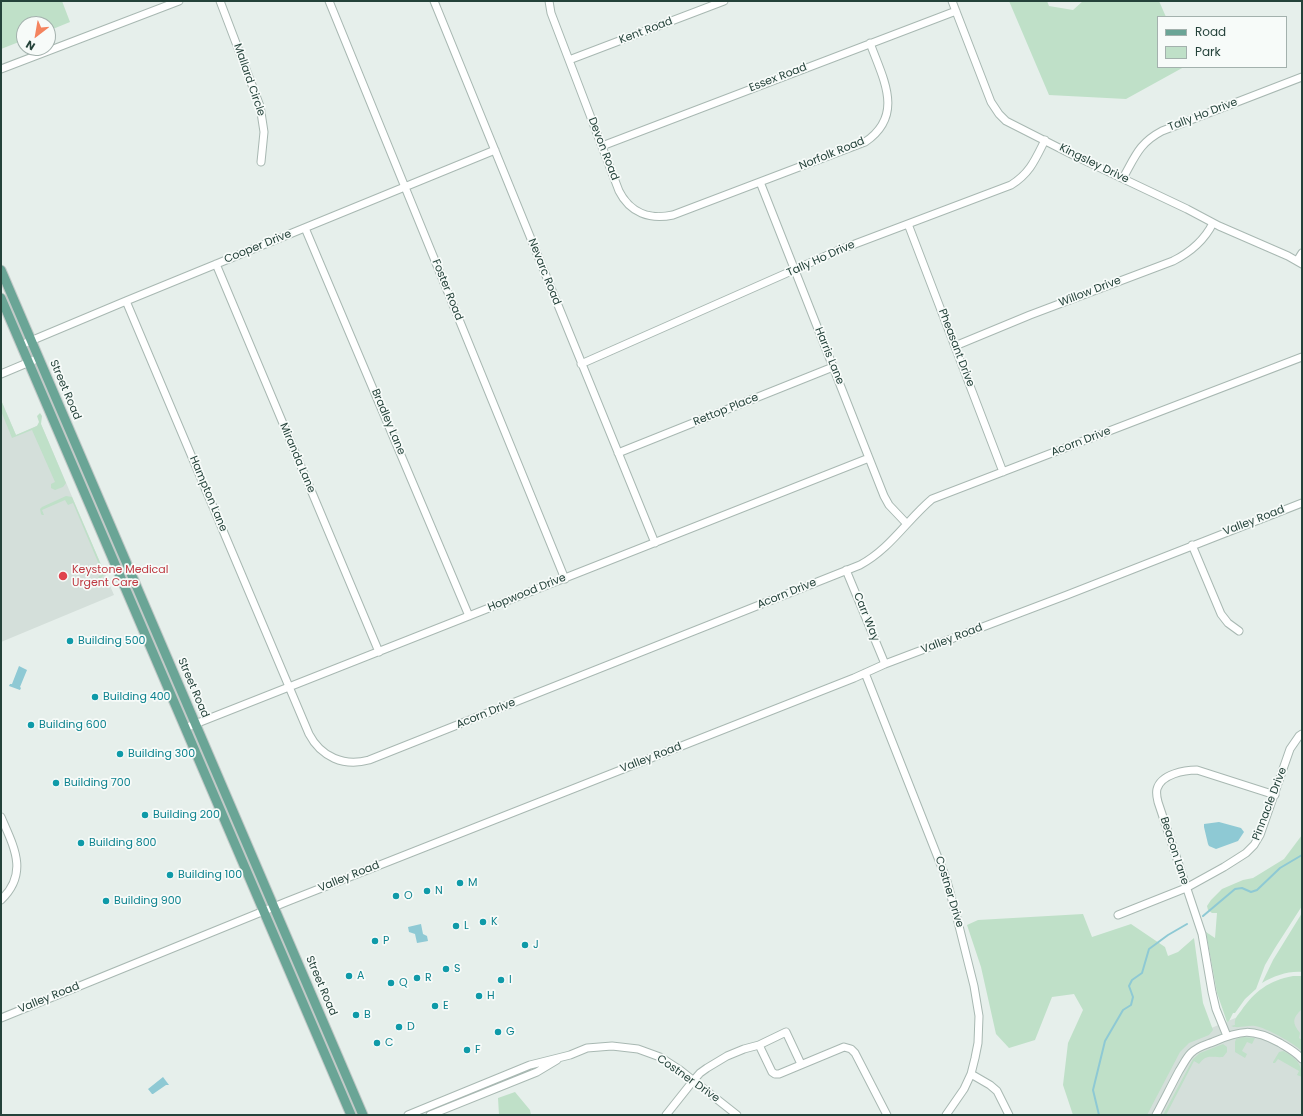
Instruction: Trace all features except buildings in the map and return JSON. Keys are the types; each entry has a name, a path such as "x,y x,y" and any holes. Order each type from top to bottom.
{"main road":[{"name":"Street Road","path":"1,270 363,1115"},
{"name":"Street Road","path":"1,298 351,1115"}],"street":[{"path":"1,68 179,1"},
{"name":"Mallard Circle","path":"220,1 260,106 264,139 261,162"},
{"name":"Foster Road","path":"329,1 565,579"},
{"name":"Nevarc Road","path":"434,1 655,543"},
{"name":"Devon Road","path":"549,1 551,13 621,196 638,212 647,216 664,217 717,199"},
{"name":"Kent Road","path":"569,60 724,1"},
{"name":"Kingsley Drive","path":"952,1 991,102 994,108 1006,121 1213,223 1278,251 1299,263"},
{"name":"Essex Road","path":"602,146 956,11"},
{"name":"Norfolk Road","path":"717,199 865,142 879,130 886,119 889,100 888,91 870,43"},
{"name":"Tally Ho Drive","path":"1124,178 1139,149 1152,136 1302,77"},
{"name":"Tally Ho Drive","path":"582,364 839,250 1011,185 1020,180 1030,169 1045,140"},
{"name":"Cooper Drive","path":"21,346 126,301 495,150"},
{"name":"Harris Lane","path":"760,182 884,496 889,506 907,524"},
{"name":"Willow Drive","path":"955,346 1030,315 1173,261 1188,253 1198,245 1203,240 1213,223"},
{"name":"Pheasant Drive","path":"908,224 1003,472"},
{"name":"Bradley Lane","path":"305,228 469,616"},
{"path":"1299,263 1302,253"},
{"name":"Miranda Lane","path":"216,264 379,652"},
{"name":"Hampton Lane","path":"126,301 289,688"},
{"name":"Acorn Drive","path":"289,688 308,734 316,746 329,756 339,761 355,763 362,762 860,565 874,557 882,550 932,499 1302,357"},
{"path":"1,374 39,358"},
{"name":"Rettop Place","path":"618,453 833,367"},
{"name":"Hopwood Drive","path":"185,728 196,725 869,458"},
{"name":"Valley Road","path":"1,1018 263,911 885,664 1302,503"},
{"path":"1192,545 1221,614 1228,623 1239,631"},
{"name":"Carr Way","path":"846,570 885,664"},
{"name":"Costner Drive","path":"865,673 946,878 974,986 979,1016 978,1043 971,1074 959,1098 946,1115"},
{"name":"Pinnacle Drive","path":"1118,915 1186,888 1237,860 1254,846 1260,835 1275,795 1290,749 1302,734"},
{"name":"Beacon Lane","path":"1227,1036 1216,1009 1202,934 1156,793 1160,783 1170,776 1187,770 1197,770 1275,795"},
{"path":"1,817 16,855 17,870 14,883 1,900"},
{"path":"666,1115 693,1081 707,1068 727,1056 760,1044 786,1032 801,1064"},
{"path":"1156,1115 1186,1058 1195,1049 1227,1036 1243,1032 1262,1034 1289,1048 1298,1054 1302,1059"},
{"path":"760,1044 772,1072 775,1074 779,1074 844,1048 851,1049 855,1053 887,1115"},
{"name":"Costner Drive","path":"408,1115 530,1065 566,1056 587,1048 622,1046 638,1049 660,1057 737,1115"},
{"name":"Costner Drive","path":"430,1115 537,1072 566,1056"},
{"path":"971,1074 997,1091 1009,1115"}],"shaded area":[{"path":"1,400 16,435 41,424 114,595 1,642"},
{"path":"1302,990 1302,1115 1132,1115 1166,1047"}],"green space":[{"path":"1,1 62,1 70,22 56,28 56,16 16,16 16,43 1,49"},
{"path":"1009,1 1047,1 1049,6 1073,10 1083,1 1159,1 1166,16 1157,16 1157,68 1182,68 1126,99 1049,95"},
{"path":"1,400 16,435 37,426 39,422 37,416 40,413 42,416 41,424 66,483 63,487 55,490 51,488 51,484 55,482 32,430 12,438 1,411"},
{"path":"66,496 72,497 105,574 101,578 98,577 103,574 73,503 68,505 65,500 42,510 44,515 41,514 40,509 42,507"},
{"path":"1302,835 1302,906 1265,965 1256,989 1245,999 1227,1022 1217,993 1206,932 1215,938 1217,913 1212,913 1208,910 1207,906 1222,889 1243,880 1253,878 1284,859"},
{"path":"1302,913 1302,972 1281,974 1262,983 1273,960"},
{"path":"1083,914 1092,937 1131,924 1165,947 1168,956 1178,952 1194,938 1203,1003 1213,1030 1209,1035 1189,1043 1180,1052 1147,1115 1073,1115 1063,1085 1068,1043 1083,1010 1074,994 1052,997 1035,1040 1009,1048 996,1034 981,967 967,925 978,920"},
{"path":"1293,976 1302,976 1302,1009 1296,1015 1294,1023 1300,1033 1299,1038 1302,1040 1302,1051 1280,1036 1260,1027 1231,1026 1235,1025 1237,1016 1257,992 1269,984"},
{"path":"1243,1037 1255,1038 1252,1044 1247,1042 1242,1051 1247,1054 1245,1058 1235,1052 1236,1039"},
{"path":"1223,1044 1227,1047 1227,1052 1223,1057 1207,1057 1199,1064 1194,1061 1166,1115 1163,1115 1193,1059 1200,1053"},
{"path":"1283,1051 1297,1061 1301,1068 1302,1077 1297,1075 1299,1071 1278,1059 1275,1063 1273,1063 1279,1052"},
{"path":"515,1092 530,1110 531,1115 499,1115 498,1098"}],"water":[{"path":"19,666 27,670 20,690 9,686 12,684"},
{"path":"1219,822 1241,828 1244,832 1238,841 1216,849 1208,844 1204,824"},
{"path":"421,924 423,934 427,936 428,941 417,943 415,934 409,932 408,927"},
{"path":"163,1077 169,1085 166,1085 152,1094 148,1089"}],"waterway":[{"path":"1203,916 1235,889 1242,888 1251,892 1257,890 1280,868 1302,855"},
{"path":"1099,1115 1093,1090 1105,1041 1123,1010 1131,1005 1133,997 1129,986 1132,980 1142,973 1149,949 1168,935 1187,924"}],"place":[{"name":"Keystone Medical Urgent Care","path":"63,576"},
{"name":"Building 500","path":"70,641"},
{"name":"Building 400","path":"95,697"},
{"name":"Building 600","path":"31,725"},
{"name":"Building 300","path":"120,754"},
{"name":"Building 700","path":"56,783"},
{"name":"Building 200","path":"145,815"},
{"name":"Building 800","path":"81,843"},
{"name":"Building 100","path":"170,875"},
{"name":"M","path":"460,883"},
{"name":"N","path":"427,891"},
{"name":"O","path":"396,896"},
{"name":"Building 900","path":"106,901"},
{"name":"K","path":"483,922"},
{"name":"L","path":"456,926"},
{"name":"P","path":"375,941"},
{"name":"J","path":"525,945"},
{"name":"S","path":"446,969"},
{"name":"A","path":"349,976"},
{"name":"R","path":"417,978"},
{"name":"I","path":"501,980"},
{"name":"Q","path":"391,983"},
{"name":"H","path":"479,996"},
{"name":"E","path":"435,1006"},
{"name":"B","path":"356,1015"},
{"name":"D","path":"399,1027"},
{"name":"G","path":"498,1032"},
{"name":"C","path":"377,1043"},
{"name":"F","path":"467,1050"}]}
